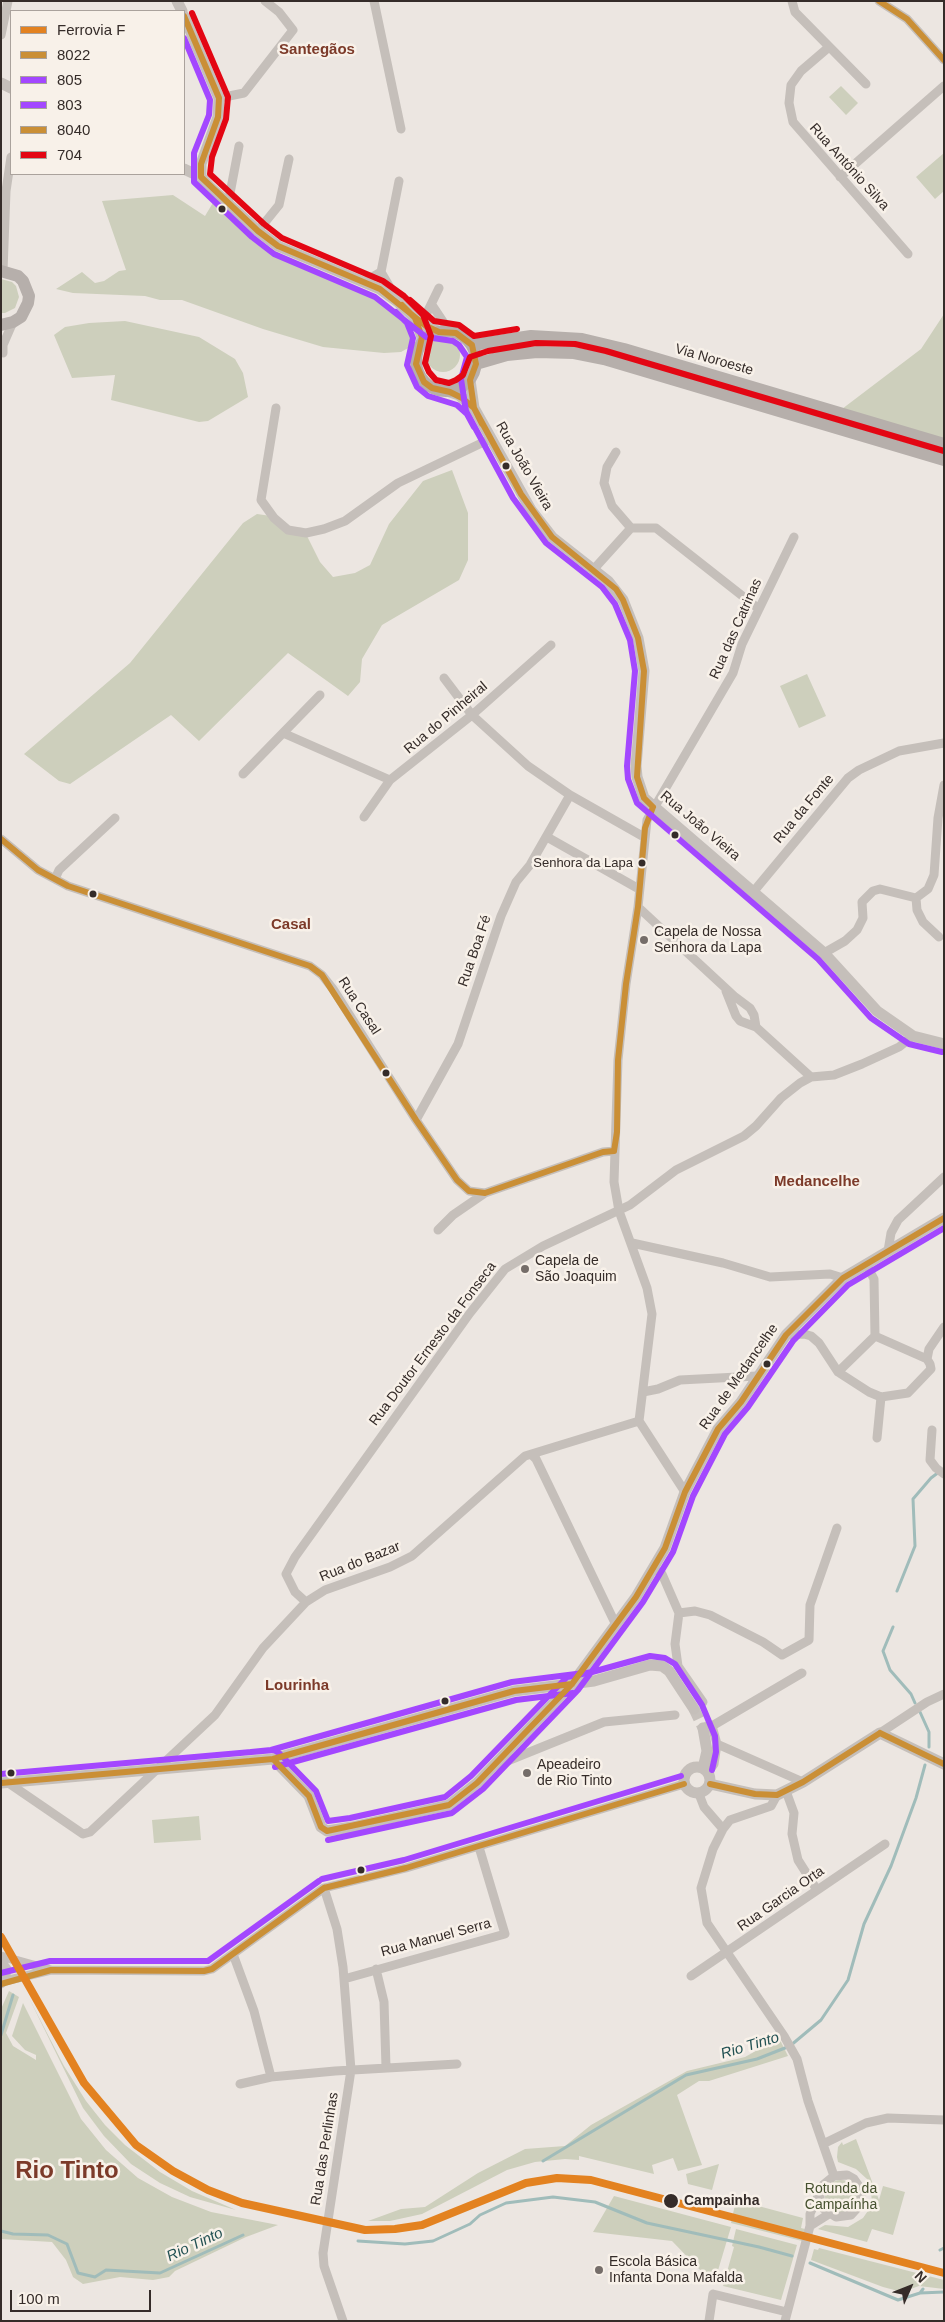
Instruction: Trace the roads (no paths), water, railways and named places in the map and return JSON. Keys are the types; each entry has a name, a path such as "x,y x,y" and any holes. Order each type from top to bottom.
{"main road":[{"path":"2,271 18,276 23,281 28,296 25,311 7,323"},
{"path":"444,332 465,338 472,345 476,364 470,380 461,388 450,392 432,388 418,374 416,364 421,345 428,337 444,332"},
{"name":"Via Noroeste","path":"472,345 531,336 582,339 624,349 944,444"},
{"path":"476,364 507,355 537,352 574,353 604,359 944,460"}],"street":[{"path":"1,35 8,1"},
{"path":"219,98 244,94 293,30 279,12 265,1"},
{"path":"374,1 402,128"},
{"path":"792,1 795,12 866,84"},
{"path":"879,1 907,19 944,60"},
{"path":"185,18 219,98 218,117 203,155 201,177"},
{"name":"Rua António Silva","path":"829,47 794,80 789,103 795,127 908,254"},
{"path":"840,177 944,86"},
{"path":"228,204 239,146"},
{"path":"258,231 279,206 289,159"},
{"path":"2,271 6,191 10,165"},
{"path":"185,169 201,177 258,231 291,252 380,289 398,302 418,321 444,332"},
{"path":"398,302 381,272 399,182"},
{"path":"364,282 381,272"},
{"path":"418,321 432,305 439,288"},
{"path":"432,305 444,332"},
{"path":"418,321 422,338 421,345"},
{"path":"2,346 7,323"},
{"name":"Rua João Vieira","path":"470,380 474,408 521,494 542,525 552,537 616,589 623,600 638,638 644,672 637,777 644,798 652,807 754,891 824,953 877,1012 912,1036 944,1044"},
{"name":"Rua João Vieira","path":"450,392 459,395 474,408"},
{"path":"276,408 261,500 274,518 288,530 297,532 306,533 324,529 344,521 398,483 490,439"},
{"path":"616,452 607,467 604,483 612,506 631,528"},
{"path":"593,570 631,528 656,528 759,609"},
{"name":"Rua das Catrinas","path":"638,1421 652,1314 647,1288 619,1211 614,1182 614,1152 617,1132 618,1060 626,984 638,907 647,820 652,807 733,673 736,660 794,537"},
{"name":"Rua do Pinheiral","path":"364,818 390,780 472,715 551,645"},
{"path":"444,678 472,715 528,766 570,795 644,837"},
{"path":"243,774 320,695"},
{"path":"283,733 390,780"},
{"name":"Rua da Fonte","path":"754,891 848,778 859,770 899,751 921,745 944,743"},
{"path":"916,898 928,889 934,875 938,818 944,785"},
{"name":"Rua Boa Fé","path":"416,1120 458,1044 501,916 516,882 547,837 570,795"},
{"path":"55,880 59,870 116,818"},
{"path":"547,837 639,889"},
{"name":"Rua Casal","path":"1,839 38,870 55,880 310,966 322,975 333,989 416,1120 457,1180 470,1191 485,1193"},
{"path":"824,953 857,930 863,918 862,902 872,891 880,889 916,898"},
{"path":"916,898 923,922 940,937"},
{"path":"638,907 724,987 750,1008 754,1015 756,1027"},
{"path":"724,987 740,1021 756,1027 811,1078"},
{"name":"Rua Doutor Ernesto da Fonseca","path":"306,1602 295,1592 286,1574 295,1557 486,1292 505,1270 543,1246 619,1211 676,1170 744,1136 756,1126 781,1098 811,1078 834,1075 862,1064 899,1047 912,1036"},
{"path":"438,1230 453,1215 485,1193 603,1152 614,1152"},
{"path":"888,1251 891,1233 898,1220 944,1177"},
{"name":"Rua de Medancelhe","path":"273,1759 309,1796 321,1827 326,1831 449,1805 492,1767 572,1684 616,1625 654,1569 665,1548 685,1492 718,1429 741,1402 786,1335 843,1278 944,1218"},
{"path":"632,1243 723,1263 770,1277 830,1274 843,1278"},
{"path":"838,1372 875,1336 874,1279 866,1264"},
{"path":"786,1335 804,1334 811,1336 819,1343 838,1372 869,1392 881,1396 908,1393 931,1369 927,1359 929,1349 944,1327"},
{"path":"875,1336 927,1359"},
{"path":"643,1392 658,1390 680,1380 757,1376"},
{"path":"878,1438 881,1396"},
{"path":"638,1421 685,1492"},
{"name":"Rua do Bazar","path":"4,1783 83,1834 87,1834 215,1715 264,1648 306,1602 325,1590 390,1567 412,1556 525,1456 638,1421"},
{"path":"932,1430 930,1460 940,1472"},
{"path":"532,1455 536,1459 616,1625"},
{"path":"680,1613 695,1611 710,1615 763,1642 782,1655 796,1648 809,1640 810,1605 837,1528"},
{"path":"654,1569 662,1574 680,1613 675,1644 678,1666 699,1706"},
{"path":"4,1783 273,1759 514,1691 594,1681 650,1665 662,1666 675,1677 699,1706"},
{"path":"706,1770 714,1764 717,1744 712,1726 802,1673"},
{"path":"710,1784 755,1794 781,1793 803,1782 927,1702 944,1694"},
{"path":"492,1767 604,1722 675,1715"},
{"path":"703,1728 707,1751 706,1770 710,1784 708,1789 699,1794 690,1792 684,1784 687,1771 694,1767 706,1770"},
{"path":"880,1733 944,1764"},
{"path":"717,1744 803,1782"},
{"path":"3,1982 51,1970 197,1972 212,1969 324,1888 406,1868 479,1847 684,1784"},
{"path":"781,1793 771,1806 730,1820 723,1829 703,1878 701,1894 707,1923 784,2036 796,2059 834,2176"},
{"path":"781,1793 794,1813 792,1834 798,1860 817,1890"},
{"path":"699,1794 704,1807 723,1829"},
{"name":"Rua Garcia Orta","path":"691,1976 885,1844"},
{"name":"Rua Manuel Serra","path":"344,1979 505,1934 479,1847"},
{"name":"Rua das Perlinhas","path":"324,1888 337,1929 344,1979 351,2070 323,2253 324,2266 343,2321"},
{"path":"233,1954 254,2011 271,2077"},
{"path":"1,1956 51,1970"},
{"path":"1,1961 7,1969 3,1982"},
{"path":"376,1969 384,2002 386,2068"},
{"path":"240,2084 271,2077 457,2064"},
{"path":"823,2144 866,2123 888,2118 944,2120"},
{"path":"709,2321 712,2294 786,2316 810,2226 810,2214 823,2185 834,2176 847,2175 854,2179 861,2189 863,2196 857,2211 851,2215 836,2217 829,2214 820,2199 820,2192"},
{"path":"810,2226 829,2214"}],"waterway":[{"name":"Rio Tinto","path":"897,1591 915,1546 913,1499 931,1478 939,1472"},
{"name":"Rio Tinto","path":"893,1627 883,1651 890,1670 911,1694 915,1703"},
{"name":"Rio Tinto","path":"920,1712 929,1732 929,1747"},
{"name":"Rio Tinto","path":"543,2161 686,2075 757,2059 790,2046 821,2020 848,1980 864,1924 891,1866 916,1798 925,1765"},
{"name":"Rio Tinto","path":"1,2035 13,1995"},
{"path":"358,2241 405,2244 433,2241 470,2224 480,2215 506,2203 553,2197 595,2202 647,2223 792,2256"},
{"name":"Rio Tinto","path":"1,2231 13,2234 48,2235 67,2244 78,2273 95,2277 106,2270 160,2273 243,2235"},
{"path":"940,2250 944,2248"},
{"path":"810,2263 898,2300 920,2293 923,2289"},
{"path":"920,2293 944,2292"}],"tunnel":[{"path":"694,1709 703,1728"}],"rail line":[{"name":"F","path":"1,1937 84,2083 136,2145 173,2171 208,2190 242,2203 365,2230 395,2229 422,2225 526,2183 557,2178 591,2180 944,2273"}],"place":[{"name":"Senhora da Lapa","path":"642,863"},
{"name":"Capela de Nossa Senhora da Lapa","path":"644,940"},
{"name":"Capela de São Joaquim","path":"525,1269"},
{"name":"Apeadeiro de Rio Tinto","path":"527,1773"},
{"name":"Campainha","path":"671,2201"},
{"name":"Escola Básica Infanta Dona Mafalda","path":"599,2270"}],"district":[{"name":"Santegãos","path":"317,50"},
{"name":"Casal","path":"291,925"},
{"name":"Medancelhe","path":"817,1182"},
{"name":"Lourinha","path":"297,1686"},
{"name":"Rio Tinto","path":"67,2171"}],"park label":[{"name":"Rotunda da Campaínha","path":"841,2198"}]}
